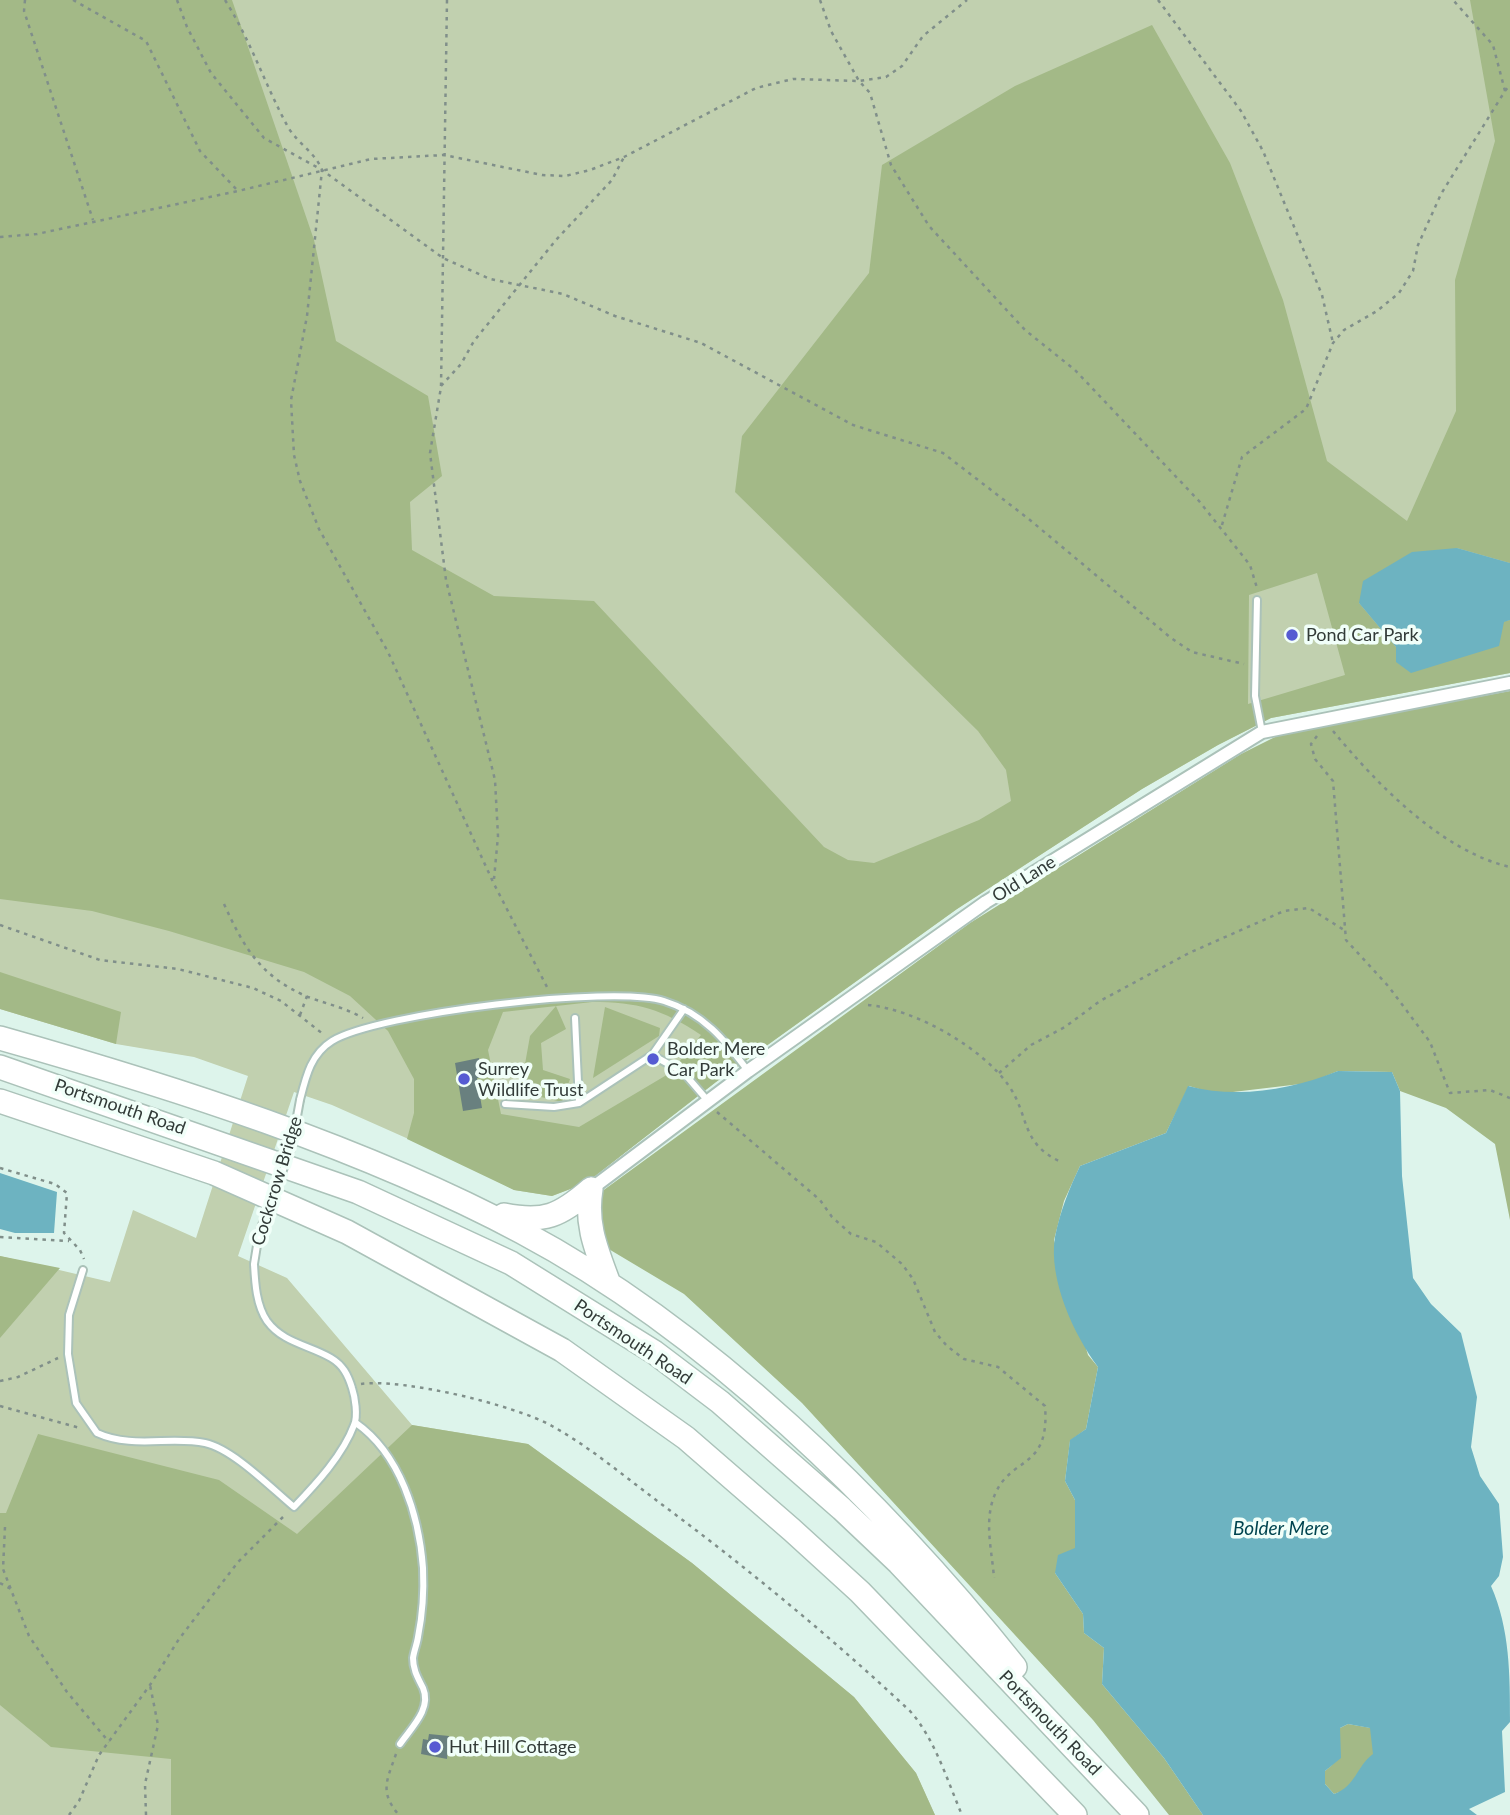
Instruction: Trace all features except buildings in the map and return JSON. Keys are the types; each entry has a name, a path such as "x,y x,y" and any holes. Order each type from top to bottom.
{"highway":[{"path":"0,1038 306,1136 521,1232 609,1284 747,1388 845,1480 1002,1651 1093,1766"},
{"name":"Portsmouth Road","path":"0,1067 358,1192 511,1263 654,1352 720,1402 899,1563 1137,1815"},
{"name":"Portsmouth Road","path":"0,1101 214,1173 347,1232 562,1350 686,1438 802,1539 860,1592 1075,1815"},
{"path":"473,1209 530,1220 553,1216 571,1206 591,1189"},
{"path":"591,1189 587,1213 592,1238 609,1284"}],"street":[{"name":"Old Lane","path":"591,1189 748,1071 986,902 1262,732 1510,684"}],"lane":[{"path":"1257,600 1255,696 1262,732"},
{"path":"331,1041 376,1025 552,999 635,996 656,999 684,1009 722,1035 748,1071"},
{"path":"505,1104 554,1107 579,1103 652,1055 684,1009"},
{"path":"575,1018 579,1103"},
{"name":"Cockcrow Bridge","path":"331,1041 314,1058 300,1100 290,1149 259,1233 254,1264 257,1294 266,1319 277,1333 334,1359 345,1369 351,1385"},
{"path":"652,1055 683,1072 708,1101"},
{"path":"83,1270 69,1315 68,1354 76,1403 97,1433 127,1441 208,1443 224,1450 294,1507 333,1461 356,1423 351,1385"},
{"path":"356,1423 380,1443 394,1465 415,1523 423,1569 419,1636 413,1657 414,1671 425,1692 424,1709 400,1744"}],"path":[{"path":"24,0 24,11 94,222"},
{"path":"73,0 146,41 200,151 238,191"},
{"path":"177,0 187,27 211,73 264,138 322,170 443,258 490,279 522,283 563,294 615,316 701,343 853,425 943,453 1192,652 1257,666"},
{"path":"225,0 247,35 289,129 318,160 322,170 307,316 291,400 294,455 300,481 319,529 388,652 493,882 530,948 552,999"},
{"path":"447,0 441,387 430,453 431,478 446,580 495,780 498,836 493,882"},
{"path":"820,0 831,31 859,81 870,93 879,115 891,165 929,226 1025,330 1074,370 1221,526 1254,574 1257,600"},
{"path":"0,237 94,222 371,159 444,155 510,171 565,176 624,157 756,88 793,79 859,81 886,77 902,66 923,36 967,0"},
{"path":"1158,0 1241,111 1263,151 1322,295 1334,343"},
{"path":"1453,0 1493,45 1505,91"},
{"path":"1221,526 1242,457 1306,408 1334,343 1344,330 1377,311 1399,293 1413,271 1418,245 1441,194 1510,85"},
{"path":"441,387 461,364 474,341 556,240 612,180 624,157"},
{"path":"1328,719 1333,732 1384,788 1455,844 1475,856 1510,867"},
{"path":"1333,732 1315,736 1311,744 1315,759 1333,781 1346,940 1389,987 1430,1042 1450,1093 1490,1090 1510,1098"},
{"path":"223,904 238,937 256,962 307,996 352,1012 376,1025"},
{"path":"999,1073 1031,1045 1065,1027 1100,1001 1189,953 1284,911 1309,908 1344,930"},
{"path":"0,925 100,960 178,969 253,988 300,1015 331,1041"},
{"path":"300,1015 307,996"},
{"path":"845,1003 897,1009 921,1018 969,1049 999,1073 1017,1100 1032,1142 1045,1155 1060,1162"},
{"path":"708,1101 722,1118 820,1200 832,1217 850,1234 876,1242 902,1264 912,1279 935,1332 947,1346 964,1359 998,1367 1045,1406 1046,1424 1036,1454 996,1490 988,1524 994,1578"},
{"path":"0,1168 55,1184 66,1193 63,1224 69,1241 84,1257 83,1270"},
{"path":"0,1237 69,1241"},
{"path":"0,1381 18,1377 68,1354"},
{"path":"351,1385 379,1381 494,1403 550,1425 567,1435 734,1560 909,1711 921,1725 937,1755 962,1815"},
{"path":"0,1406 97,1433"},
{"path":"69,1815 109,1742 179,1639 239,1562 294,1507"},
{"path":"5,1528 3,1569 29,1636 67,1692 109,1742"},
{"path":"0,1583 11,1589"},
{"path":"146,1815 145,1784 158,1725 150,1685"},
{"path":"399,1815 388,1802 386,1791 400,1744"}],"green space":[{"path":"0,0 1510,0 1510,673 1271,718 1218,745 1142,789 957,909 716,1082 586,1183 552,1196 514,1190 458,1161 332,1105 294,1092 238,1256 287,1278 412,1425 528,1444 692,1563 854,1697 916,1773 935,1815 0,1815 0,1256 110,1282 133,1210 196,1238 248,1076 194,1057 116,1044 0,1009"},
{"path":"0,0 232,0 314,240 336,341 428,396 442,476 410,502 412,550 494,596 594,601 824,847 848,860 874,863 979,820 1011,801 1006,770 978,731 735,492 742,436 869,273 882,165 1015,86 1152,25 1230,163 1283,300 1327,461 1407,521 1456,411 1455,280 1495,141 1470,0 1510,0 1510,563 1457,548 1359,603 1396,647 1510,620 1510,673 1271,718 1218,745 1142,789 957,909 716,1082 586,1183 552,1196 514,1190 407,1139 414,1113 414,1079 388,1031 350,996 304,972 169,931 92,911 0,899","holes":["1317,573 1345,675 1248,704 1249,595","592,1002 649,1009 662,1013 701,1035 670,1073 579,1127 501,1114 488,1050 503,1012"]},
{"path":"1510,691 1510,1220 1495,1144 1446,1108 1400,1091 1392,1072 1338,1071 1309,1083 1216,1094 1189,1086 1166,1133 1080,1166 1064,1201 1054,1240 1088,1355 1098,1367 1086,1429 1070,1441 1065,1481 1075,1500 1075,1549 1055,1573 1083,1614 1084,1633 1104,1648 1102,1684 1164,1758 1203,1815 1169,1815 1093,1720 802,1403 684,1294 607,1248 600,1214 601,1192 970,923 1241,754 1283,733"},
{"path":"0,972 121,1012 116,1044 0,1009"},
{"path":"556,1006 566,1029 541,1043 543,1070 570,1079 562,1102 520,1092 530,1036"},
{"path":"605,1007 660,1028 659,1036 593,1078"},
{"path":"0,1256 60,1268 0,1338"},
{"path":"412,1425 528,1444 692,1563 854,1697 916,1773 935,1815 171,1815 171,1759 51,1747 0,1705 0,1513 6,1513 38,1434 219,1480 297,1534"},
{"path":"1348,1724 1371,1728 1374,1754 1348,1789 1334,1794 1325,1784 1325,1771 1337,1756 1340,1728"}],"water":[{"path":"1457,548 1510,563 1510,620 1504,622 1499,646 1411,673 1396,662 1396,647 1359,603 1363,581 1412,552"},
{"name":"Bolder Mere","path":"1338,1071 1392,1072 1400,1091 1402,1176 1413,1278 1431,1304 1461,1333 1477,1397 1471,1447 1480,1476 1499,1504 1503,1557 1499,1576 1491,1586 1505,1636 1510,1722 1502,1731 1505,1792 1469,1809 1477,1815 1203,1815 1164,1758 1102,1684 1104,1648 1084,1633 1083,1614 1055,1573 1058,1555 1075,1548 1075,1500 1065,1481 1070,1440 1086,1429 1098,1367 1072,1323 1055,1271 1057,1228 1080,1166 1166,1133 1188,1086 1245,1092 1283,1088","holes":["1348,1724 1370,1728 1373,1754 1352,1781 1334,1794 1325,1784 1325,1771 1341,1758 1340,1728"]},
{"path":"0,1173 57,1192 54,1233 15,1233 0,1229"}],"place":[{"name":"Pond Car Park","path":"1292,635"},
{"name":"Bolder Mere Car Park","path":"653,1059"},
{"name":"Surrey Wildlife Trust","path":"464,1079"},
{"name":"Hut Hill Cottage","path":"435,1747"}]}
